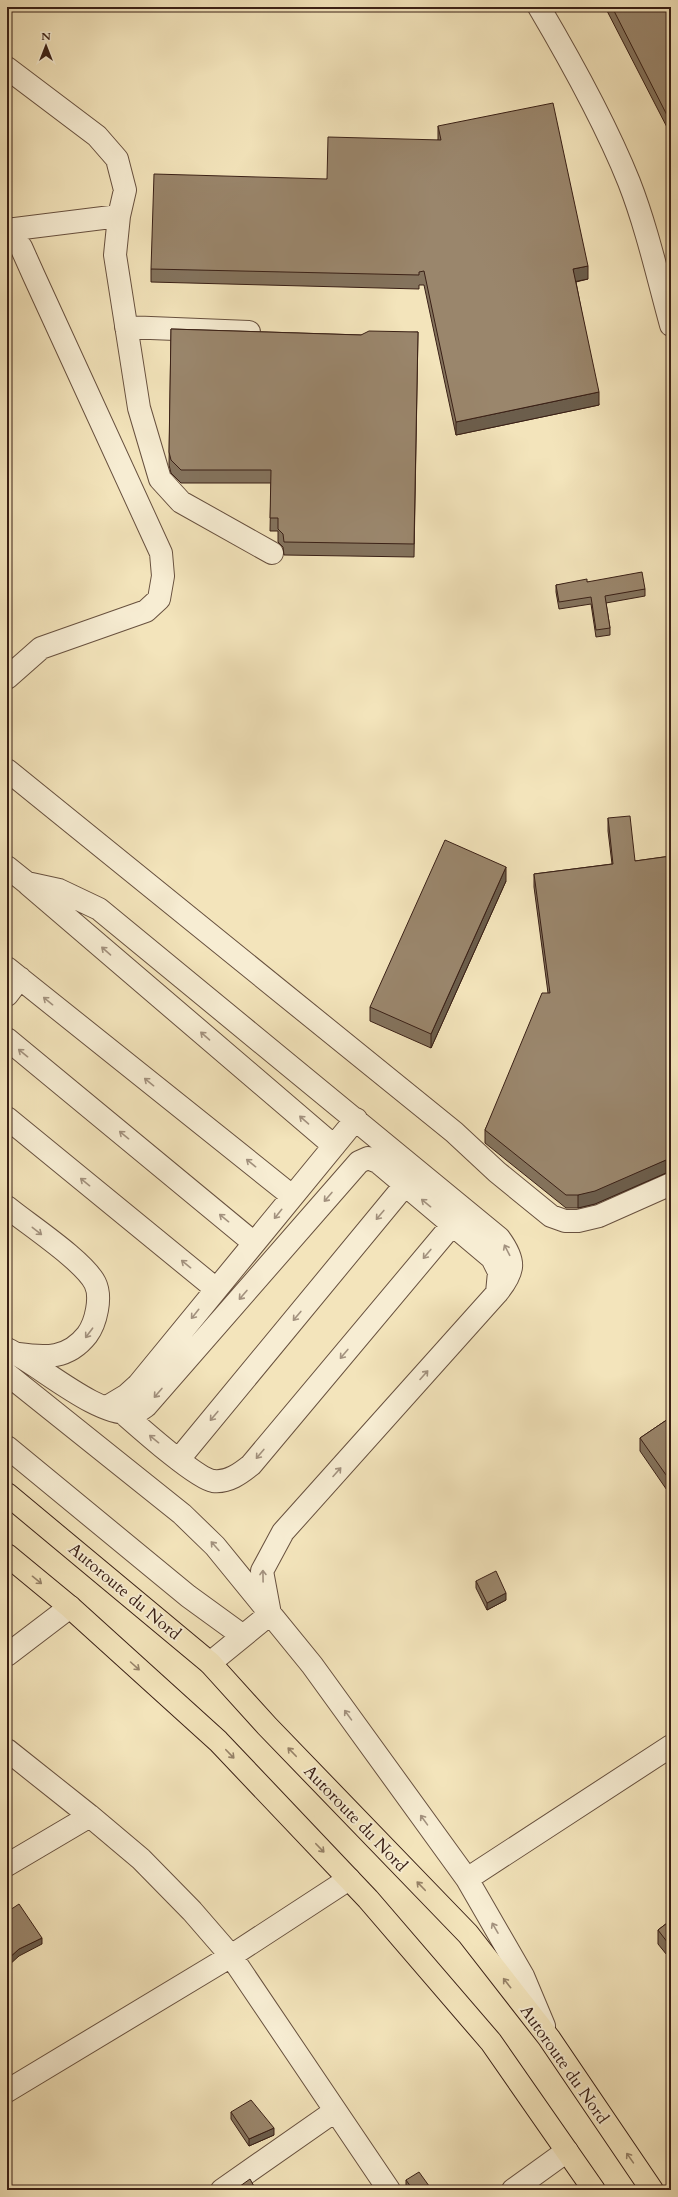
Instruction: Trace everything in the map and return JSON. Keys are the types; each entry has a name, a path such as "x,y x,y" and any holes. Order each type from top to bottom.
{"highway":[{"name":"Autoroute du Nord","path":"7,1494 210,1663 267,1726 468,1934 550,2038 652,2190"},
{"path":"7,1555 70,1607 218,1741 349,1879 491,2042 594,2190"}],"street":[{"path":"539,7 572,64 629,182 641,215 671,325"},
{"path":"7,68 97,136 116,160 125,190 119,216 115,255 139,408 160,479 181,502 272,553"},
{"path":"7,230 119,216"},
{"path":"7,238 21,247 161,552 163,576 159,599 146,611 41,648 7,678"},
{"path":"126,327 267,332"},
{"path":"7,770 454,1132 497,1172 551,1216 565,1221 588,1219 671,1184"},
{"path":"7,866 334,1146"},
{"path":"27,883 59,890 99,909 499,1238 509,1252 512,1268 509,1278 497,1293 283,1532 262,1571 270,1614"},
{"path":"11,980 292,1196"},
{"path":"7,1039 254,1243"},
{"path":"7,1118 216,1289"},
{"path":"115,1410 127,1395 138,1385 356,1119"},
{"path":"12,1352 84,1398 115,1410 134,1413 146,1406 359,1162 368,1158 378,1162 492,1258 499,1272 497,1293"},
{"path":"179,1459 405,1185"},
{"path":"7,1207 82,1266 96,1284 98,1305 94,1326 78,1347 58,1356 36,1356 12,1352"},
{"path":"115,1410 196,1473 213,1481 226,1480 239,1475 252,1464 452,1224"},
{"path":"7,1374 182,1514 215,1546 312,1665 466,1879 523,1976 550,2038"},
{"path":"7,1447 188,1596 243,1636"},
{"path":"7,1655 70,1607"},
{"path":"210,1663 270,1614"},
{"path":"466,1879 671,1746"},
{"path":"7,1750 141,1859 192,1911 231,1956 389,2190"},
{"path":"7,1865 90,1816"},
{"path":"7,2091 231,1956 349,1879"},
{"path":"222,2190 335,2111"},
{"path":"513,2190 567,2151"}],"building":[{"path":"612,7 671,7 671,123"},
{"path":"553,103 588,266 573,269 599,392 456,422 424,271 419,272 419,275 151,269 154,174 327,179 328,137 441,140 438,126"},
{"path":"171,329 361,335 369,331 418,332 414,544 284,542 283,534 278,529 278,518 270,518 271,470 181,470 171,460 169,452"},
{"path":"642,572 645,589 605,596 610,628 596,630 591,597 559,602 556,585 587,579 587,582"},
{"path":"630,816 635,861 671,856 671,1159 595,1191 578,1195 566,1195 485,1130 542,993 550,993 534,874 613,864 608,818"},
{"path":"445,840 506,867 431,1034 370,1007"},
{"path":"671,1417 671,1482 640,1438"},
{"path":"496,1571 506,1593 487,1603 476,1581"},
{"path":"7,1706 11,1710 7,1714"},
{"path":"19,1904 42,1938 19,1949 8,1959 7,1912"},
{"path":"671,1920 671,1947 658,1930"},
{"path":"251,2100 274,2128 249,2139 231,2112"},
{"path":"419,2172 432,2190 413,2190 406,2180"},
{"path":"250,2179 256,2190 236,2190 236,2189"}]}
